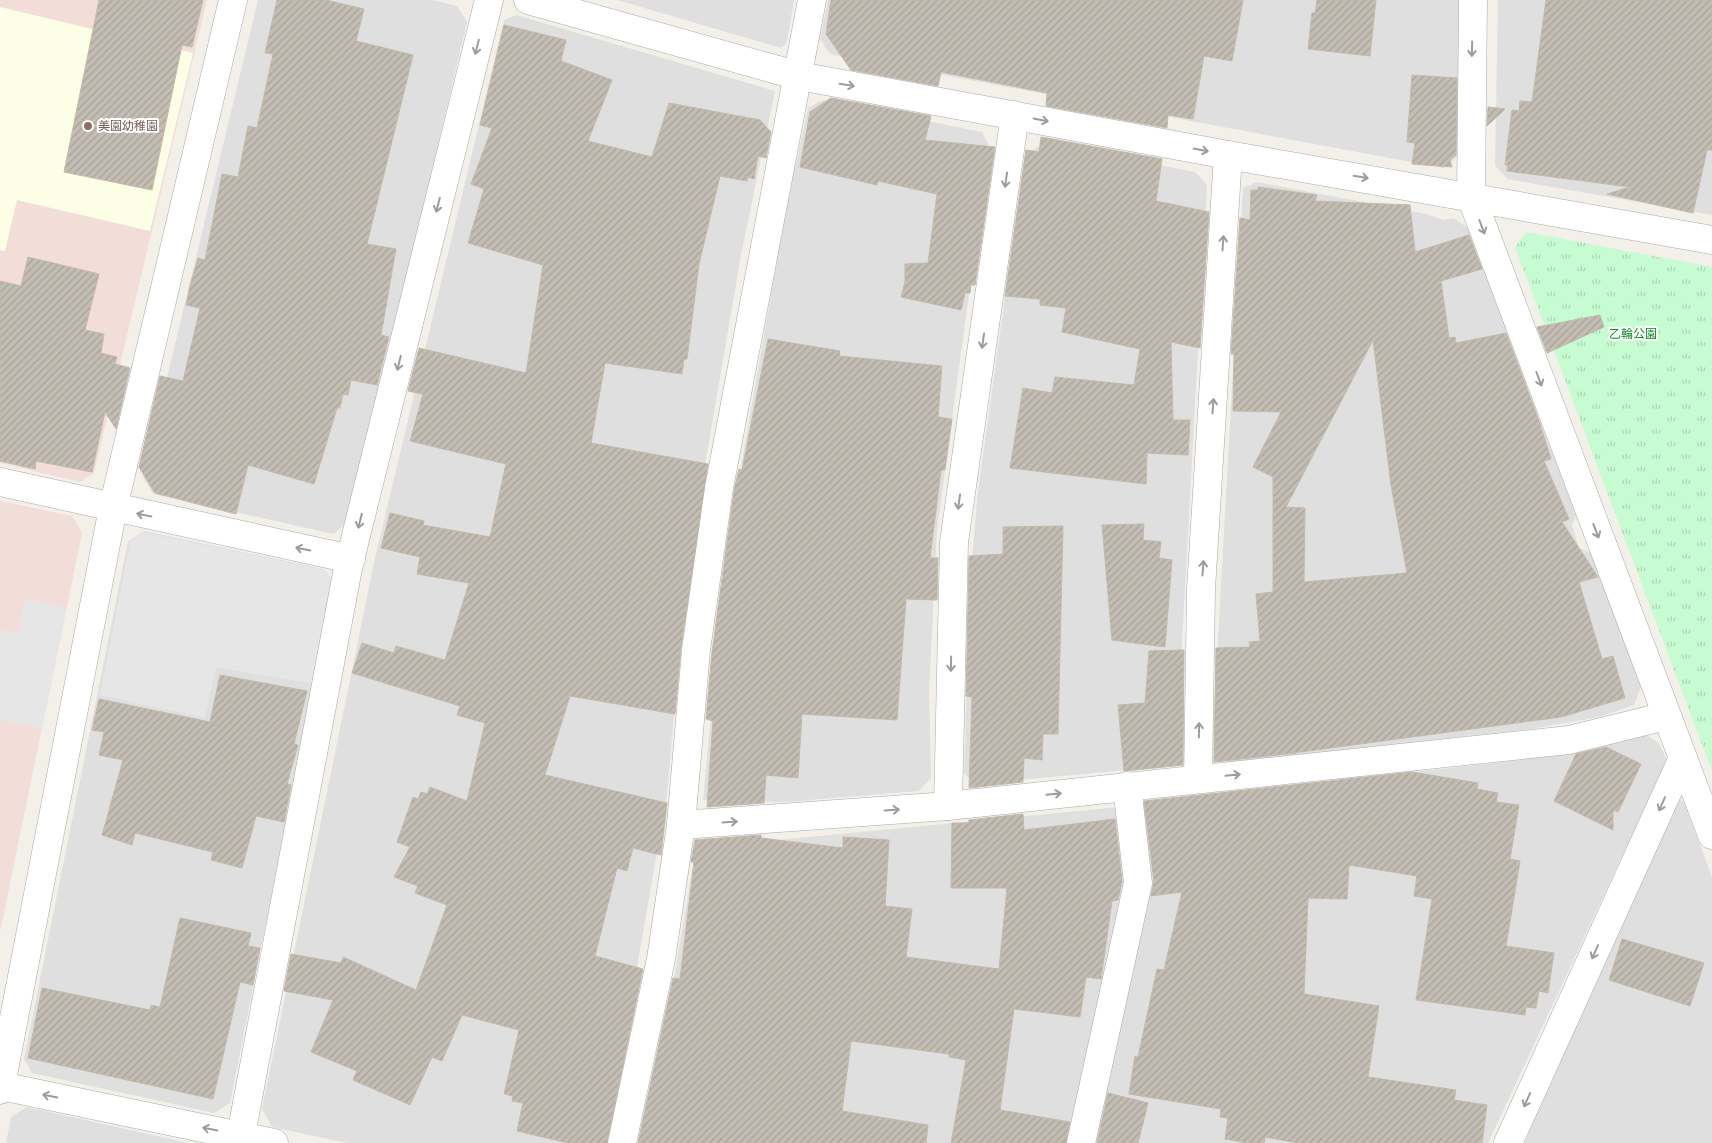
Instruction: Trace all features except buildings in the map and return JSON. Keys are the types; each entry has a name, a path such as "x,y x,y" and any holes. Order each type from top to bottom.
{"street":[{"path":"233,0 113,508 0,1088 274,1143"},
{"path":"241,1135 351,559 489,0"},
{"path":"528,0 799,76 1228,155 1471,196 1712,240"},
{"path":"622,1143 661,959 682,825 696,650 719,488 812,0"},
{"path":"1473,0 1471,196 1682,760 1712,835"},
{"path":"948,806 954,542 1015,115"},
{"path":"1198,779 1202,589 1228,155"},
{"path":"0,482 351,559"},
{"path":"682,825 948,806 1569,740 1666,716"},
{"path":"1508,1143 1682,760"},
{"path":"1081,1143 1138,883 1127,786"}],"shaded area":[{"path":"0,0 207,0 94,473 80,482 0,463"},
{"path":"258,0 432,0 457,6 467,22 349,520 334,534 153,494 143,477"},
{"path":"617,0 794,0 787,42 781,48"},
{"path":"828,0 1460,0 1458,156 1444,168 830,54 820,39"},
{"path":"1498,0 1712,0 1712,215 1507,179 1495,165"},
{"name":"美園幼稚園","path":"0,7 193,53 150,231 17,200 5,251 0,250"},
{"path":"516,15 775,91 741,255 686,576 667,796 606,1143 347,1143 272,1127 262,1109 375,558 504,20"},
{"path":"823,100 982,132 989,146 937,530 929,693 931,778 919,791 785,802 703,800 717,654 739,478 785,215 808,108"},
{"path":"1045,143 1195,172 1207,185 1176,752 1160,767 974,784 964,773 970,581 978,491 1025,154"},
{"path":"1257,182 1422,213 1444,220 1454,218 1469,229 1576,516 1572,525 1579,548 1591,553 1641,686 1634,705 1599,717 1531,729 1226,763 1212,749 1243,188"},
{"path":"0,501 72,516 82,533 0,932"},
{"path":"144,531 324,569 334,582 230,1103 214,1113 32,1073 24,1059 128,542"},
{"path":"143,532 324,570 333,582 314,684 216,667 205,718 100,695 130,542"},
{"path":"25,598 66,608 42,729 0,720 0,629 18,633"},
{"path":"1646,735 1658,742 1667,760 1488,1143 1095,1143 1141,803 1520,760"},
{"path":"1679,799 1684,802 1712,877 1712,1143 1521,1143"},
{"path":"1120,807 1128,886 1071,1143 638,1143 675,973 696,848"},
{"path":"27,1107 188,1143 6,1143 11,1117"}],"green space":[{"name":"乙輪公園","path":"1526,232 1712,267 1712,771 1515,247"}],"place":[{"name":"美園幼稚園","path":"88,126"}]}
